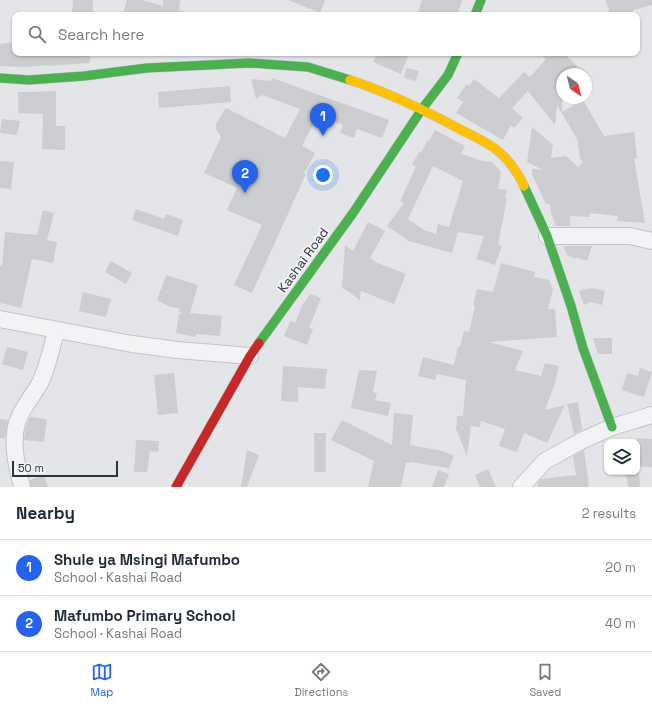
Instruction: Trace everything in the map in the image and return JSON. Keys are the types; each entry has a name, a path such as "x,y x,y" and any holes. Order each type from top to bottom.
{"street":[{"path":"476,12 481,0"},
{"name":"Kashai Road","path":"176,487 250,356 353,213 422,109 448,75 457,56"},
{"path":"0,78 29,80 84,76 147,68 249,63 308,67 369,86 422,109 477,138 498,151 514,166 547,236 571,306 583,348 612,427"},
{"path":"547,236 630,236 652,241"},
{"path":"0,319 56,331 132,344 178,350 250,356"},
{"path":"22,487 16,460 15,434 17,422 46,369 56,331"},
{"path":"521,487 545,461 581,441 612,427 652,415"}],"building":[{"path":"73,0 93,0 93,12 72,12"},
{"path":"127,0 142,0 163,6 163,0 180,0 179,10 184,11 184,12 124,12"},
{"path":"288,0 325,0 320,12"},
{"path":"422,0 462,0 458,12 418,12"},
{"path":"606,0 652,0 652,5 633,10 634,12 609,12"},
{"path":"12,42 12,56 90,56 90,63 27,67 0,66 0,44"},
{"path":"376,56 408,56 401,74 373,62"},
{"path":"542,56 567,56 578,67 556,68 556,104 562,104 562,112 576,104 585,104 604,136 634,132 637,158 634,158 645,223 617,221 618,216 590,213 590,217 570,216 570,226 556,226 551,213 550,204 546,204 532,174 532,169 543,170 527,162 532,127 553,145 551,158 566,156 578,167 583,162 580,158 577,139 557,105 555,125 528,91 512,108 523,118 514,128 511,125 503,140 456,113 463,102 457,98 467,84 469,86 474,79 499,98 524,72 530,77 546,59"},
{"path":"406,68 419,71 416,81 404,78"},
{"path":"272,78 389,120 382,138 357,129 354,138 340,133 343,125 318,115 302,146 315,153 304,174 306,174 252,293 234,285 262,225 227,210 237,188 204,173 221,137 216,129 216,124 226,108 285,138 300,109 262,95 256,99 251,79 271,81"},
{"path":"230,86 231,102 159,108 158,92"},
{"path":"56,91 56,126 65,126 65,150 42,149 43,114 18,113 18,92"},
{"path":"2,119 20,121 17,135 0,133"},
{"path":"435,130 465,146 461,154 483,161 492,162 501,172 498,189 507,190 505,198 507,198 498,245 502,246 495,265 476,259 484,236 458,232 452,253 409,241 387,226 404,203 400,201 416,167 412,164 419,152 421,153 428,140 429,141","holes":["433,166 463,181 449,227 438,224 436,234 424,230 408,219"]},
{"path":"0,161 14,162 11,189 0,188"},
{"path":"136,209 164,219 166,214 183,220 178,236 132,220"},
{"path":"43,210 54,213 47,240 57,242 53,263 32,259 21,308 0,303 0,265 2,266 5,232 37,235"},
{"path":"368,222 385,231 370,258 375,262 406,274 394,304 361,291 360,300 342,287 345,245 353,251"},
{"path":"565,246 592,246 587,261 576,257 575,259 567,255"},
{"path":"111,261 132,273 126,284 105,272"},
{"path":"501,263 535,272 534,277 549,280 553,290 548,309 555,309 557,337 489,342 523,351 515,370 541,376 545,363 559,366 554,386 545,410 565,405 547,443 524,433 517,452 499,446 505,429 481,421 480,427 471,426 467,456 456,429 457,416 463,416 466,380 437,374 435,380 418,376 423,357 454,365 458,347 460,347 464,331 469,332 477,289 493,292"},
{"path":"166,275 198,285 190,313 222,316 220,336 196,334 196,337 176,333 179,314 183,314 179,312 180,309 168,306 157,300"},
{"path":"592,288 605,291 602,305 591,302 584,305 579,291"},
{"path":"83,292 111,299 106,317 79,311"},
{"path":"310,294 321,298 309,328 313,329 307,345 284,336 290,322 295,323 302,306"},
{"path":"593,338 612,338 612,354 598,354"},
{"path":"7,347 28,352 23,370 2,364"},
{"path":"283,366 327,369 325,389 298,387 298,402 281,401"},
{"path":"640,368 652,372 644,397 622,390 627,373 638,376"},
{"path":"359,370 377,371 373,392 377,393 375,400 391,403 388,416 351,408"},
{"path":"174,373 178,413 158,415 154,375"},
{"path":"578,402 582,430 574,434 567,404"},
{"path":"394,413 413,415 410,445 443,451 454,456 449,468 411,462 406,463 401,487 368,487 374,461 331,440 342,420 392,445"},
{"path":"30,417 47,419 44,442 24,440 26,426"},
{"path":"0,419 8,420 5,438 0,438"},
{"path":"314,433 326,433 326,472 314,472"},
{"path":"637,438 652,439 652,467 640,466 640,439"},
{"path":"136,440 159,441 158,452 150,451 147,472 134,472"},
{"path":"247,450 259,455 247,487 241,487"},
{"path":"584,450 589,487 538,487 538,483 541,479 576,475 573,456"},
{"path":"488,469 496,487 480,487 475,475"},
{"path":"438,470 449,474 444,487 432,487"},
{"path":"44,475 48,487 31,487 30,480"},
{"path":"626,475 639,475 640,487 628,487"}],"traffic: fast":[{"path":"476,12 481,0"},
{"path":"259,343 353,213 422,109 448,75 457,56"},
{"path":"0,78 29,80 84,76 147,68 249,63 308,67 350,80"},
{"path":"524,186 547,236 571,306 583,348 612,427"}],"traffic: slow":[{"path":"350,80 404,101 478,138 494,148 510,163 524,186"}],"traffic: jam":[{"path":"176,487 250,356 259,343"}],"place":[{"name":"Shule ya Msingi Mafumbo","path":"323,136"},
{"name":"Mafumbo Primary School","path":"245,193"}]}
